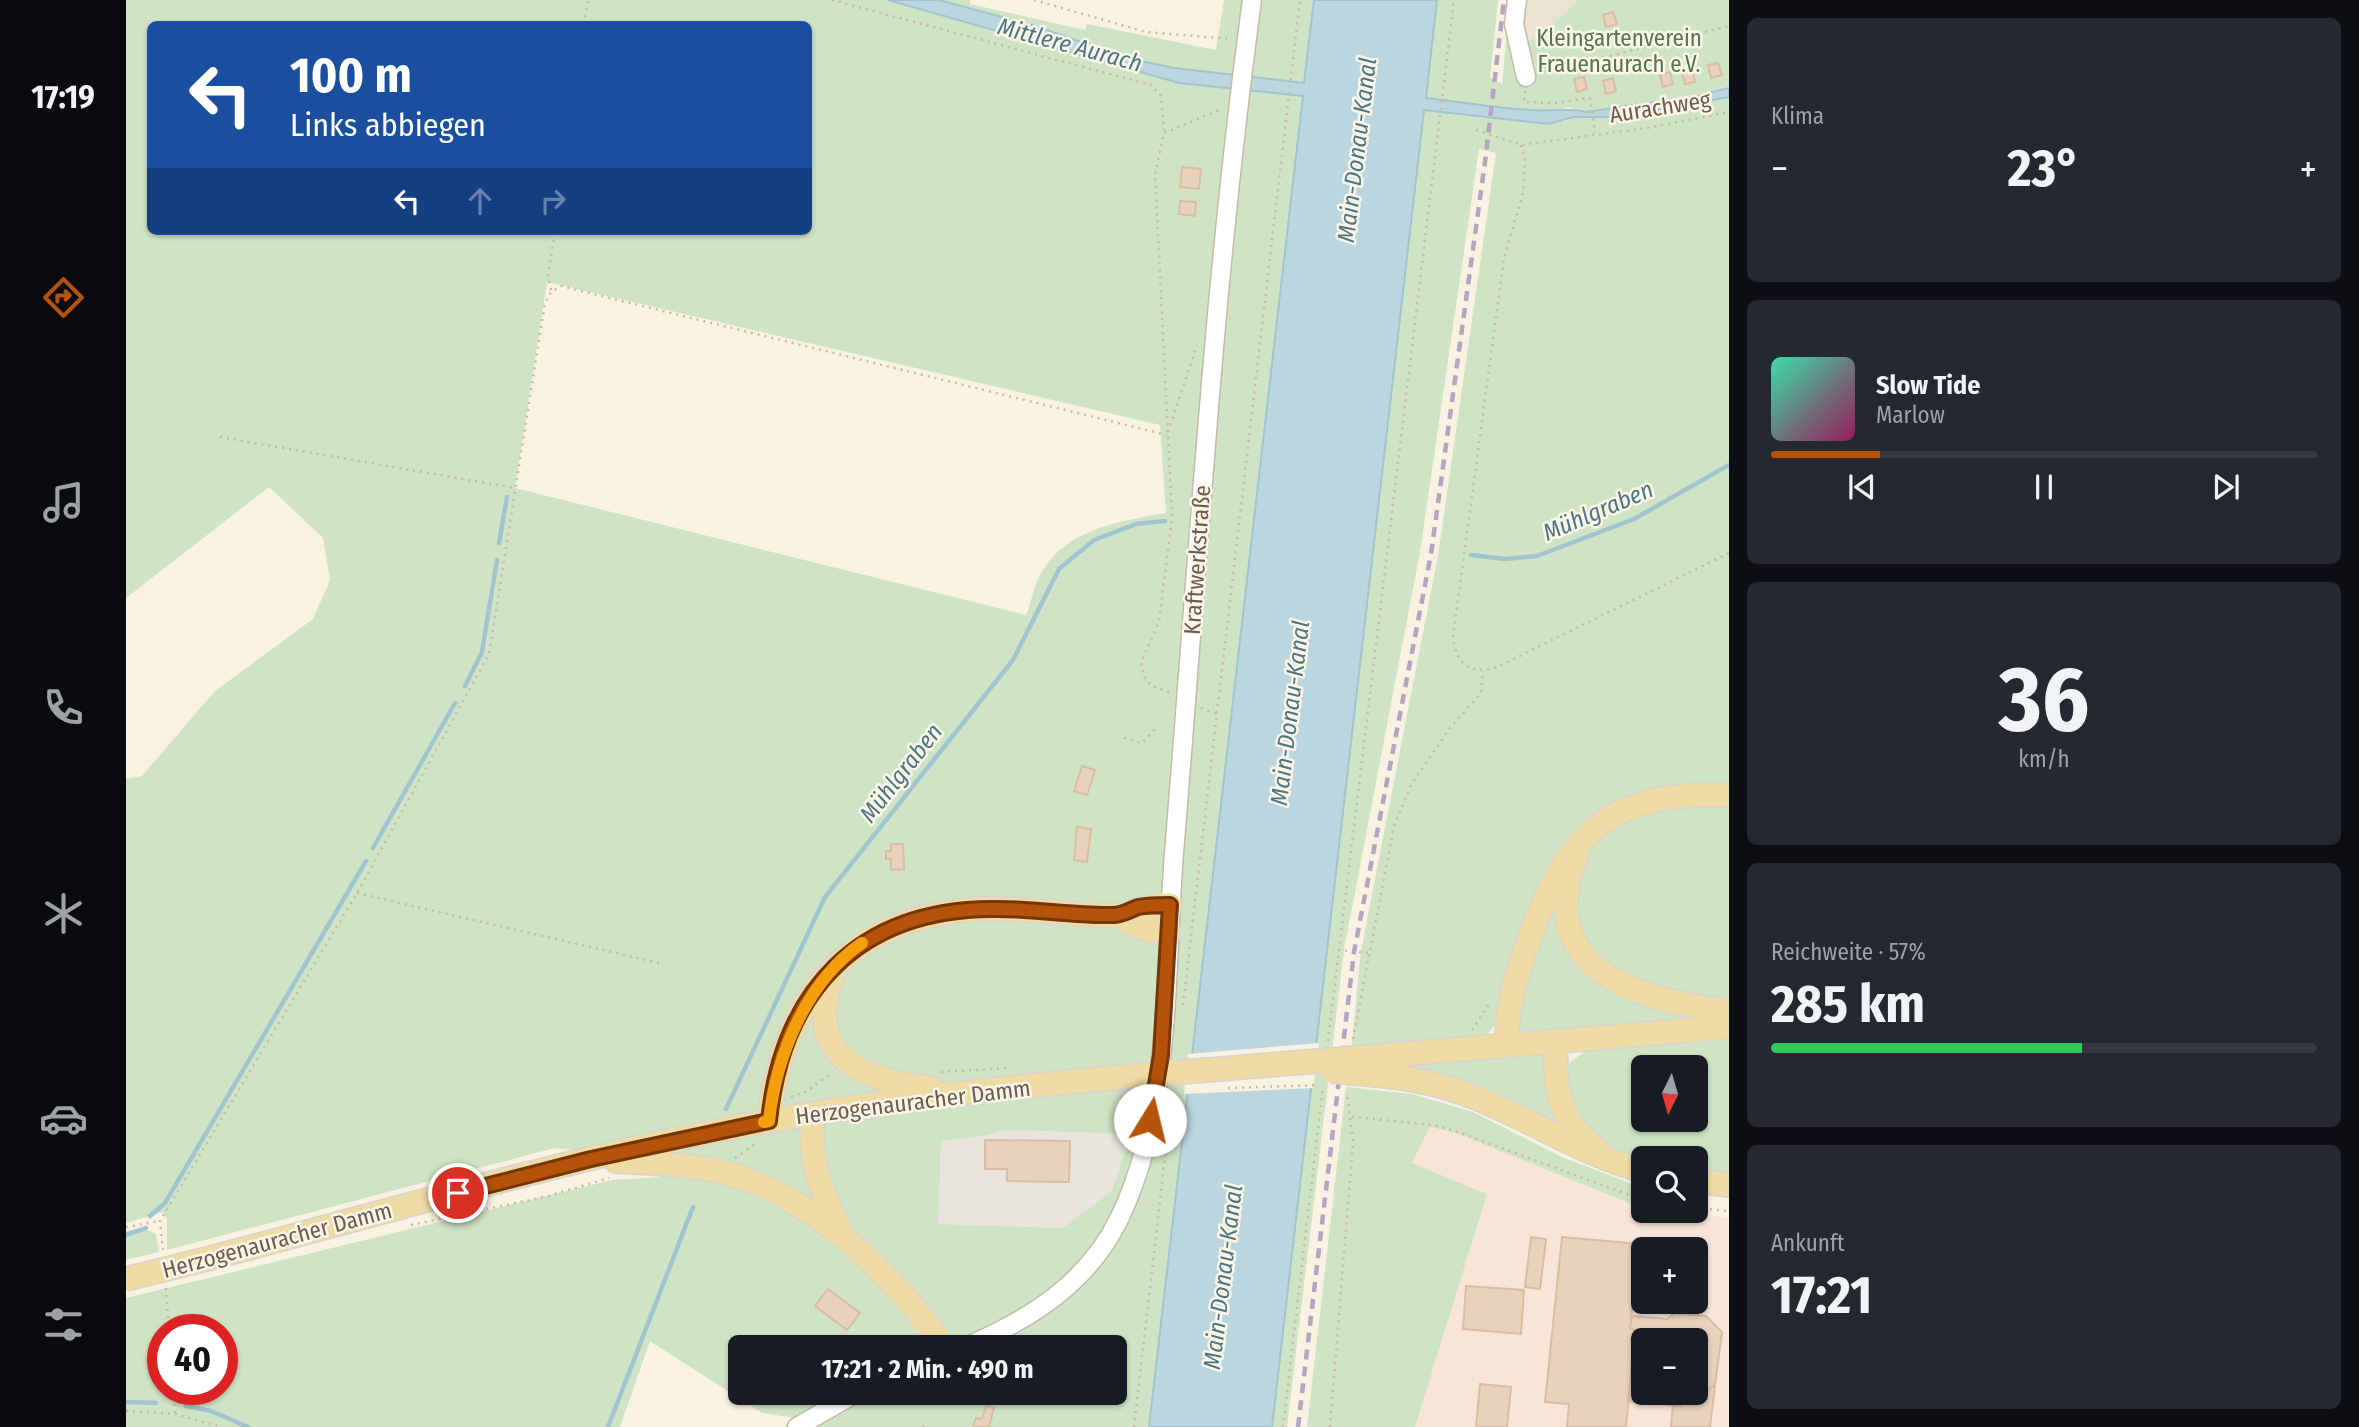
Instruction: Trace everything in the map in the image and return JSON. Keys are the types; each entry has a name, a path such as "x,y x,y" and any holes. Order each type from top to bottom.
{"main road":[{"path":"1507,1046 1512,992 1529,939 1553,881 1582,840 1606,820 1644,803 1670,797 1729,795"},
{"path":"1582,840 1569,880 1567,904 1571,928 1582,952 1601,973 1630,990 1719,1019"},
{"path":"1116,916 1140,907 1170,905"},
{"path":"769,1121 778,1072 806,1005 837,965 872,936 925,916 990,909 1116,916 1145,929 1168,932"},
{"path":"837,965 824,1014 831,1041 847,1062 882,1081 982,1091"},
{"name":"Herzogenauracher Damm","path":"126,1279 591,1159 769,1121 982,1091 1121,1077 1263,1066 1378,1066 1507,1046 1719,1019"},
{"path":"1555,1041 1557,1091 1567,1120 1586,1140 1631,1167"},
{"path":"1378,1066 1471,1096 1574,1146 1631,1167"},
{"path":"814,1114 811,1132 814,1159 827,1205 842,1235"},
{"path":"591,1159 687,1166 724,1173 778,1195 842,1235 904,1293 935,1335"},
{"path":"1708,1182 1729,1185"}],"street":[{"name":"Kraftwerkstraße","path":"990,1335 1030,1316 1052,1301 1093,1261 1119,1219 1132,1189 1150,1120 1161,1055 1170,905 1217,320 1252,0"},
{"path":"1517,0 1514,24 1526,77"},
{"path":"797,1427 835,1405"}],"path":[{"path":"584,21 588,0"},
{"path":"832,0 1151,85 1161,96 1164,133 1155,174 1172,518 1158,622 1141,662 1144,677 1152,686 1165,691"},
{"path":"1034,0 1146,32 1246,41"},
{"path":"1183,1006 1300,0"},
{"path":"1327,1046 1454,0"},
{"path":"1526,77 1729,26"},
{"path":"1524,102 1553,103 1590,98 1595,133"},
{"path":"1164,133 1225,108"},
{"name":"Aurachweg","path":"1521,145 1646,128 1729,112"},
{"path":"1476,130 1521,145 1525,160 1523,193 1504,258 1454,638 1462,664 1483,671 1509,663 1729,553"},
{"path":"551,292 548,276 554,235"},
{"path":"126,1227 160,1221 357,893 489,654 545,303 551,292 561,286 1167,435"},
{"path":"1167,435 1200,337"},
{"path":"220,437 515,488"},
{"path":"1349,1045 1354,1037 1385,867 1401,806 1411,785 1450,728 1481,693 1483,671"},
{"path":"1124,738 1142,743 1156,728"},
{"path":"357,893 659,962"},
{"path":"1338,950 1369,953"},
{"path":"1283,1427 1324,1073"},
{"path":"1218,1089 1335,1085"},
{"path":"1330,1427 1353,1142 1352,1117 1346,1088"},
{"path":"1135,1427 1172,1101"},
{"path":"1352,1117 1446,1129 1631,1196"},
{"path":"1708,1209 1729,1211"},
{"path":"174,1405 175,1414"},
{"path":"126,1411 175,1414 222,1427"}],"shaded area":[{"path":"1512,0 1578,0 1547,31 1529,41 1514,35"},
{"path":"1430,1127 1456,1133 1631,1201 1631,1223 1708,1223 1708,1215 1729,1218 1729,1427 1415,1427 1487,1194 1412,1163"},
{"path":"1005,1130 1130,1134 1112,1191 1063,1228 937,1224 941,1141 984,1136"}],"green space":[{"path":"126,0 970,0 970,4 1085,30 1087,24 1216,50 1224,0 1314,0 1149,1427 784,1427 795,1418 762,1413 750,1405 1127,1405 1127,1335 728,1335 728,1391 650,1341 620,1427 126,1427 126,1298 612,1180 661,1177 664,1159 555,1148 167,1250 167,1219 163,1212 126,1223 126,779 142,776 215,691 313,619 330,580 323,538 269,487 126,598","holes":["966,22 1035,26 1127,58 1174,68 1231,74 1230,87 1179,83","547,282 1160,425 1166,513 1114,523 1067,544 1040,575 1026,615 515,488","1005,1130 1130,1134 1112,1191 1063,1228 938,1224 941,1141 984,1136"]},
{"name":"Kleingartenverein Frauenaurach e.V.","path":"1437,0 1498,0 1490,78 1502,84 1510,0 1514,35 1529,41 1547,30 1578,0 1729,0 1729,88 1617,109 1586,112 1568,107 1553,111 1528,110 1480,116 1565,121 1573,117 1619,117 1729,97 1729,784 1680,785 1639,792 1606,805 1580,825 1558,851 1540,883 1525,922 1501,1012 1486,1035 1350,1062 1361,951 1438,556 1496,153 1479,149 1420,552 1344,950 1287,1427 1272,1427"},
{"path":"1729,804 1729,1002 1624,981 1581,939 1574,880 1585,852 1609,826 1668,806"},
{"path":"1554,894 1576,954 1710,1018 1519,1033 1517,1005"},
{"path":"1729,1040 1729,1174 1708,1173 1708,1146 1631,1146 1631,1156 1591,1137 1564,1089 1570,1062 1587,1050"},
{"path":"1548,1053 1571,1134 1396,1069 1399,1065"},
{"path":"1346,1087 1412,1094 1473,1112 1562,1157 1631,1183 1631,1204 1456,1133 1430,1127 1412,1163 1487,1194 1415,1427 1307,1427"},
{"path":"143,1228 156,1234 159,1252 126,1260 126,1231"}],"water":[{"path":"888,0 939,0 1035,26 1127,58 1174,68 1304,83 1314,0 1437,0 1426,98 1518,109 1586,112 1696,96 1729,88 1729,97 1619,117 1573,117 1548,124 1424,110 1272,1427 1149,1427 1303,96 1179,83"}],"pier":[{"path":"1319,1043 1313,1088 1184,1094 1188,1054"}],"building":[{"path":"1613,12 1617,24 1606,27 1603,15"},
{"path":"1718,63 1722,75 1711,78 1708,65"},
{"path":"1692,69 1695,82 1685,84 1682,72"},
{"path":"1670,72 1673,84 1663,87 1660,75"},
{"path":"1584,77 1587,89 1577,92 1574,79"},
{"path":"1613,78 1616,91 1606,94 1603,81"},
{"path":"1182,167 1201,169 1199,189 1180,187"},
{"path":"1180,201 1196,202 1195,216 1179,214"},
{"path":"1082,766 1095,770 1087,795 1074,791"},
{"path":"1077,827 1091,829 1087,862 1074,860"},
{"path":"891,844 903,844 904,869 891,870 891,859 886,859 886,851 891,851"},
{"path":"985,1140 1070,1141 1069,1182 1007,1181 1007,1169 985,1169"},
{"path":"1531,1237 1546,1239 1540,1289 1525,1287"},
{"path":"1562,1237 1631,1243 1631,1373 1626,1427 1567,1427 1569,1404 1545,1402"},
{"path":"1466,1286 1524,1290 1521,1334 1463,1329"},
{"path":"828,1289 860,1313 847,1330 815,1306"},
{"path":"1674,1314 1706,1316 1722,1332 1715,1385 1708,1390 1708,1328 1631,1329 1630,1329 1632,1316 1667,1319"},
{"path":"1631,1371 1631,1401 1628,1401"},
{"path":"1480,1384 1511,1387 1507,1427 1476,1427"},
{"path":"1715,1385 1710,1427 1671,1427 1673,1405 1708,1405 1708,1390"},
{"path":"986,1406 994,1408 989,1427 973,1427 976,1418 982,1419"}],"waterway":[{"name":"Mühlgraben","path":"1471,555 1505,559 1537,556 1634,519 1729,465"},
{"path":"499,543 507,497"},
{"name":"Mühlgraben","path":"726,1109 825,897 1013,660 1059,569 1094,540 1136,524 1165,521"},
{"path":"465,686 482,652 497,560"},
{"path":"373,848 455,703"},
{"path":"150,1216 165,1203 366,861"},
{"path":"608,1427 693,1207"},
{"path":"126,1235 146,1228"},
{"path":"126,1402 147,1403"},
{"path":"186,1406 211,1411 248,1427"}],"railway":[{"path":"1298,1427 1354,952 1431,554 1485,162 1504,0"}],"slow traffic":[{"path":"764,1122 769,1121 778,1072 806,1005 826,977 862,943"}],"route":[{"path":"458,1193 591,1159 769,1121 771,1100 785,1054 806,1005 826,977 852,950 872,936 925,916 959,911 1020,909 1116,916 1140,907 1170,905 1161,1055 1150,1120"}],"water label":[{"name":"Mittlere Aurach","path":"1070,45"},
{"name":"Main-Donau-Kanal","path":"1357,150"},
{"name":"Main-Donau-Kanal","path":"1290,713"},
{"name":"Main-Donau-Kanal","path":"1223,1277"}]}
